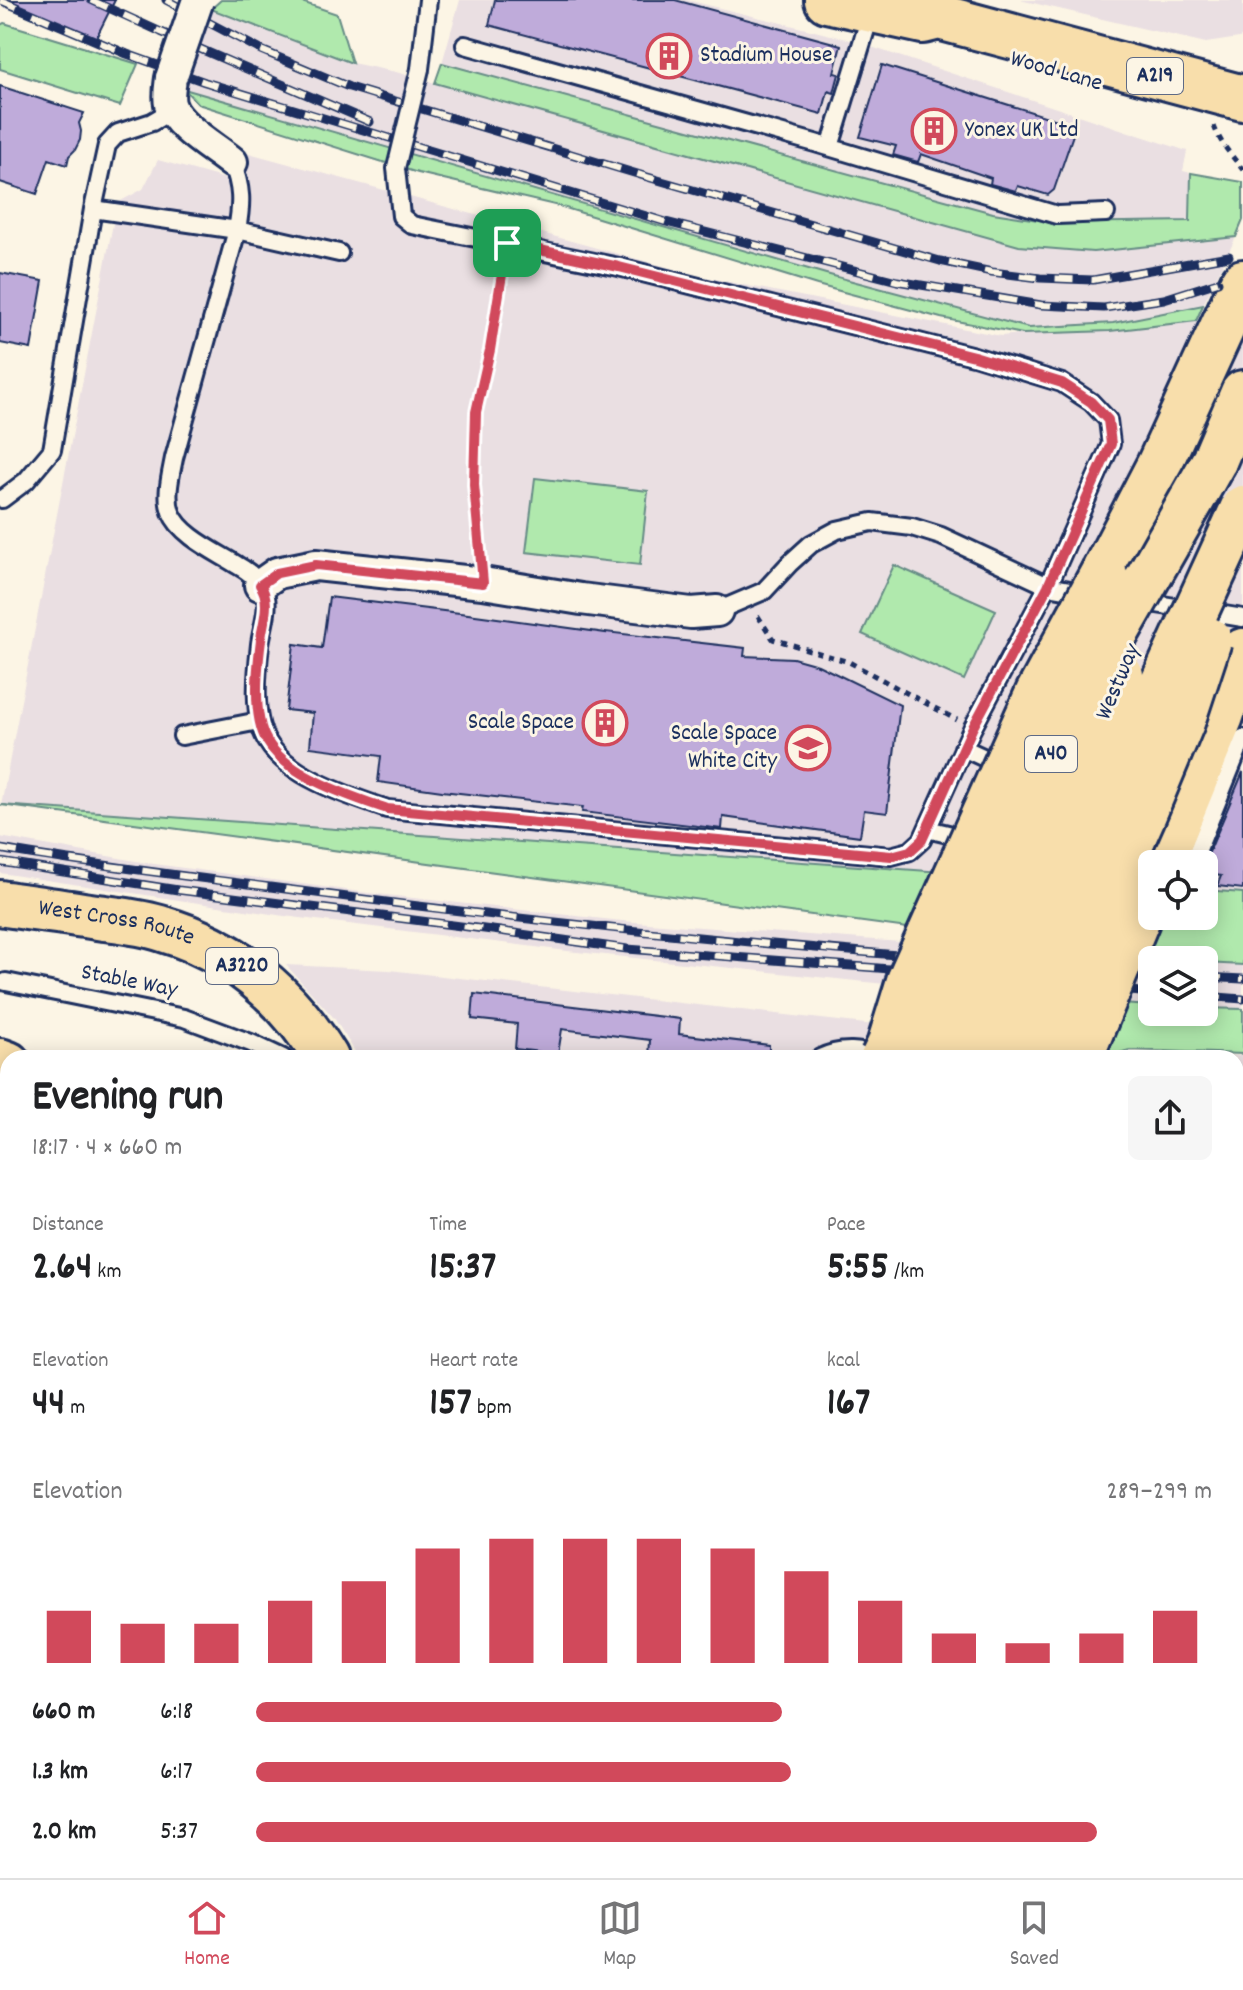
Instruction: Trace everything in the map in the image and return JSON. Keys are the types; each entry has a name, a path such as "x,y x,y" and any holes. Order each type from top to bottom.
{"main road":[{"name":"Wood Lane","path":"827,0 873,6 923,21 939,17 1068,53 1235,127"},
{"name":"A40","path":"887,1050 909,981 1038,693 1159,465 1243,282"},
{"name":"Westway","path":"958,1050 1243,393"},
{"name":"A40","path":"914,1050 945,994 1040,774 1085,688 1214,461"},
{"name":"Westway","path":"1000,1050 1243,508"},
{"path":"1041,1050 1182,722 1243,539"},
{"path":"1166,850 1221,716 1243,651"},
{"name":"West Cross Route","path":"0,903 161,928 194,940 253,973 297,1015 321,1050"},
{"path":"1083,1050 1138,918"}],"street":[{"path":"198,0 170,92 190,132 232,162"},
{"path":"260,585 277,573 316,565 483,583 691,613 717,611"}],"lane":[{"path":"232,162 239,180 241,207 237,230 174,458 169,486 171,512 184,532 248,571 264,590 266,610 257,697 259,721 266,741 284,761 328,789 387,809 891,856 910,851 922,840 972,729 1048,586 1111,444 1108,420 1091,402 1062,383 974,356 619,267 412,225 401,216 396,168 420,69 428,0"},
{"path":"830,147 873,6"},
{"path":"465,45 830,147 1057,215 1106,213"},
{"path":"2,499 26,481 52,450 93,209 107,145 118,133 164,115 170,92"},
{"path":"93,209 237,230 339,253"},
{"path":"717,611 764,591 811,544 837,530 872,522 912,527 941,536 1048,586 1243,618"},
{"path":"182,736 259,721"},
{"path":"1198,850 1243,738"},
{"path":"963,748 1011,770"},
{"path":"927,829 1025,853"},
{"name":"Stable Way","path":"6,982 184,1018 266,1050"}],"path":[{"path":"1235,127 1231,156 1243,170"},
{"path":"483,583 474,485 476,412 490,350 507,243"},
{"path":"747,599 773,639 849,662 972,729"}],"shaded area":[{"path":"460,0 687,0 847,39 1187,151 1183,171 1191,173 1190,221 1058,223 993,213 442,63"},
{"path":"1020,0 1243,0 1243,36 1206,43"},
{"path":"211,9 352,63 396,72 1019,246 1093,252 1236,237 1203,305 1113,323 1029,328 1024,334 1133,328 1243,300 1243,893 1218,891 1218,850 1138,850 1138,886 1,805 117,203 143,189 158,160 229,180 238,150 699,276 1001,336 1021,334 941,318 817,285 559,206 418,173 198,104 184,89"},
{"path":"0,837 147,863 368,893 622,921 914,943 895,985 567,951 284,916 0,873"},
{"path":"1137,960 1138,960 1138,1005 1120,1004"},
{"path":"1218,964 1243,965 1243,1009 1218,1008"},
{"path":"286,965 389,970 1095,1050 354,1050 334,1018"}],"green space":[{"path":"221,0 296,0 337,14 352,63 211,9"},
{"path":"4,23 138,64 120,106 0,69 0,25"},
{"path":"442,63 993,213 1058,223 1190,221 1191,173 1243,182 1243,220 1236,237 1093,252 1019,246 435,83"},
{"path":"184,89 826,274 1029,328 1113,323 1203,305 1196,321 1110,331 1023,334 941,318 817,285 559,206 418,173 198,104"},
{"path":"535,478 648,491 640,565 526,552"},
{"path":"894,565 996,610 964,680 862,634"},
{"path":"1,805 1138,886 1138,930 1218,930 1218,891 1243,893 1243,965 1218,964 1218,946 1138,946 1138,959"},
{"path":"1120,1004 1138,1005 1138,1026 1218,1026 1218,1008 1243,1009 1243,1050 1100,1050"}],"building":[{"path":"7,0 115,0 96,38"},
{"name":"Stadium House","path":"495,0 675,0 841,45 834,73 839,74 834,93 828,91 822,114 489,25"},
{"name":"Yonex UK Ltd","path":"882,65 1076,126 1054,190 1048,195 1018,186 1016,191 990,184 991,178 921,154 918,162 893,155 896,146 860,137"},
{"path":"0,86 84,113 79,123 80,140 67,165 49,159 37,194 0,182"},
{"path":"0,273 43,281 31,349 0,343"},
{"name":"Scale Space","path":"329,597 745,648 744,656 793,658 818,665 900,705 887,813 864,810 860,836 723,817 722,829 582,812 583,807 378,782 381,756 310,747 313,713 286,710 294,644 322,648"},
{"path":"1243,772 1243,889 1218,886 1221,876 1218,875 1218,850 1210,850"},
{"path":"474,994 680,1019 679,1034 769,1045 769,1050 649,1050 650,1040 562,1029 559,1050 524,1050 515,1049 517,1024 472,1019"}],"railway":[{"path":"0,0 127,54 205,82 666,222 897,281 1041,305 1104,308 1164,299 1218,282"},
{"path":"91,0 370,122"},
{"path":"166,0 261,50 349,87 940,261 1040,278 1093,280 1229,256"},
{"path":"0,849 400,904 614,928 829,949 1138,972"},
{"path":"0,862 178,890 627,949 1138,992"},
{"path":"1218,978 1243,979"},
{"path":"1218,997 1243,999"}],"place":[{"name":"Stadium House","path":"669,56"},
{"name":"Yonex UK Ltd","path":"934,131"},
{"name":"Scale Space","path":"605,723"},
{"name":"Scale Space White City","path":"808,748"}],"route":[{"path":"507,243 619,267 974,356 1062,383 1091,402 1108,420 1111,444 1048,586 972,729 922,840 910,851 891,856 387,809 328,789 284,761 266,741 259,721 257,697 266,610 264,590 260,585 277,573 316,565 483,583 474,485 476,412 490,350 507,243"}]}
